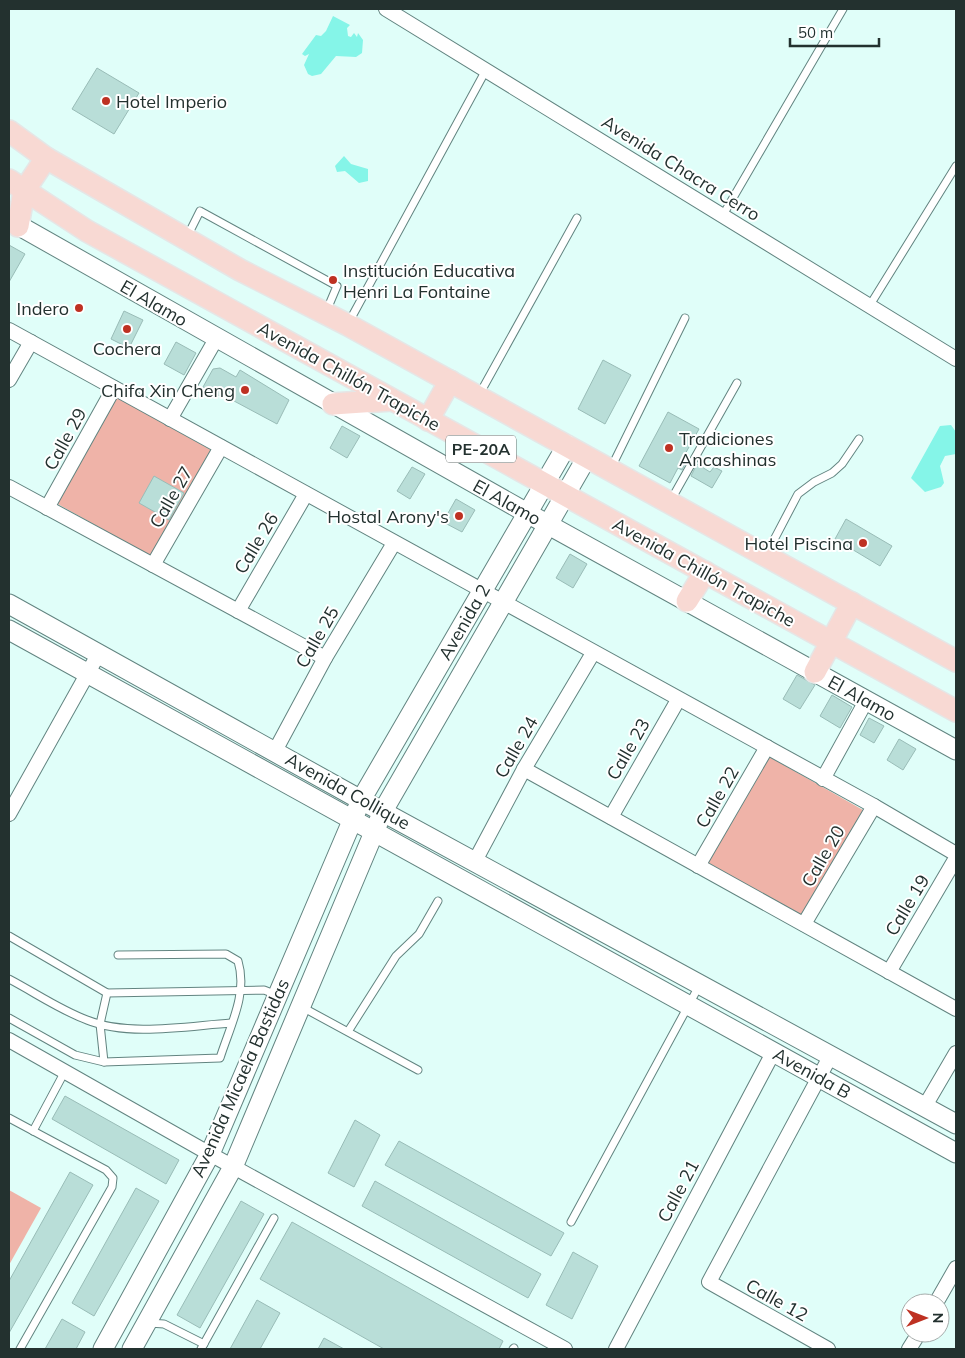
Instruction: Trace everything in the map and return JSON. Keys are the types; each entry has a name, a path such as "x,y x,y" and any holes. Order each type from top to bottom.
{"main road":[{"name":"PE-20A","path":"9,131 46,158 186,240 325,315 348,325 956,661"},
{"path":"14,223 16,185 46,158"},
{"name":"Avenida Chillón Trapiche","path":"16,185 95,236 956,711"},
{"path":"428,420 450,381"},
{"path":"332,404 392,400"},
{"path":"687,601 705,572"},
{"path":"815,672 852,603"}],"street":[{"name":"Avenida Chacra Cerro","path":"386,9 956,359"},
{"name":"El Alamo","path":"14,223 332,404 956,750"},
{"path":"9,330 678,700 874,806 956,854"},
{"path":"170,419 216,338"},
{"path":"9,380 31,342"},
{"name":"Calle 29","path":"48,508 114,388"},
{"name":"Avenida 2","path":"361,800 567,445"},
{"name":"Calle 27","path":"153,565 221,447"},
{"name":"Avenida 2","path":"382,811 587,457"},
{"path":"9,487 325,658"},
{"name":"Calle 26","path":"238,611 306,494"},
{"name":"Calle 25","path":"275,751 325,658 394,543"},
{"name":"Avenida Collique","path":"9,604 361,800 694,979"},
{"name":"Avenida B","path":"9,630 956,1153"},
{"name":"Calle 24","path":"475,861 524,769 593,653"},
{"path":"9,814 99,654"},
{"name":"Calle 23","path":"611,817 678,700"},
{"path":"823,778 866,700"},
{"name":"Calle 22","path":"698,866 767,747"},
{"path":"524,769 956,1009"},
{"name":"Avenida Micaela Bastidas","path":"103,1349 210,1154 361,800"},
{"name":"Calle 20","path":"804,924 874,806"},
{"name":"Avenida Micaela Bastidas","path":"132,1349 233,1167 382,811"},
{"name":"Calle 19","path":"889,972 956,858"},
{"path":"325,885 331,880 341,880 347,891"},
{"name":"Avenida B","path":"694,979 956,1124"},
{"path":"278,996 300,1006"},
{"path":"9,1040 64,1073 233,1167 565,1349"},
{"name":"Calle 21","path":"616,1349 774,1051"},
{"path":"925,1106 956,1053"},
{"path":"818,1076 831,1055"},
{"name":"Calle 12","path":"818,1076 709,1282 828,1349"},
{"path":"942,1293 956,1268"},
{"path":"124,1311 147,1323"}],"lane":[{"path":"723,215 843,9"},
{"path":"348,325 486,70"},
{"path":"870,305 956,166"},
{"path":"186,240 200,211 338,286 325,315"},
{"path":"478,397 576,218"},
{"path":"611,470 685,318"},
{"path":"670,502 737,383"},
{"path":"766,555 798,494 814,482 832,473 842,464 859,439"},
{"path":"349,1030 396,956 420,934 438,901"},
{"path":"9,936 107,993 242,992 264,990 278,996"},
{"path":"9,1018 75,1055 104,1062 220,1058 242,992 242,975 238,961 226,954 118,955"},
{"path":"9,979 86,1020 100,1024 131,1029 231,1023"},
{"path":"571,1222 635,1100 690,1006 694,979"},
{"path":"104,1062 100,1024 107,993"},
{"path":"300,1006 349,1030 418,1070"},
{"path":"33,1131 64,1073"},
{"path":"9,1118 106,1170 113,1178 112,1186 20,1349"},
{"path":"147,1323 164,1324 202,1346 274,1218"}],"shaded area":[{"path":"115,396 213,451 152,557 56,503"},
{"path":"768,756 863,810 802,917 707,862"},
{"path":"9,1190 41,1208 9,1265"}],"water":[{"path":"333,16 350,25 347,28 348,36 351,37 354,33 357,37 358,33 363,40 362,53 356,57 336,56 321,74 312,76 308,74 304,65 309,54 305,56 302,54 316,35 321,36 326,31"},
{"path":"344,156 351,164 368,169 368,181 359,183 345,171 337,172 335,166"},
{"path":"951,425 956,432 956,454 945,456 940,466 944,483 941,487 925,492 911,478 940,426"}],"building":[{"name":"Hotel Imperio","path":"97,68 139,93 114,134 72,109"},
{"path":"9,245 25,254 9,282"},
{"name":"Cochera","path":"124,311 143,320 129,348 111,339"},
{"path":"176,342 196,353 184,375 164,364"},
{"path":"603,360 631,375 605,424 578,409"},
{"path":"220,368 236,377 240,370 289,400 277,424 221,394 220,396 203,387 213,369"},
{"name":"Tradiciones Ancashinas","path":"668,412 699,429 684,456 688,458 682,470 678,468 670,483 639,466"},
{"path":"342,426 360,436 347,458 330,448"},
{"path":"697,464 710,472 714,467 722,471 712,488 691,476"},
{"path":"412,467 425,474 410,499 397,491"},
{"path":"154,476 184,493 169,520 139,503"},
{"name":"Hostal Arony's","path":"456,499 475,510 462,532 443,522"},
{"name":"Hotel Piscina","path":"846,519 892,546 880,566 835,539"},
{"path":"570,554 587,564 573,588 556,578"},
{"path":"797,675 815,685 800,709 783,699"},
{"path":"832,695 852,707 840,728 820,716"},
{"path":"869,718 884,726 874,743 860,735"},
{"path":"899,739 916,749 903,770 887,760"},
{"path":"65,1096 179,1160 166,1184 52,1119"},
{"path":"355,1120 380,1135 354,1187 328,1173"},
{"path":"399,1141 564,1233 551,1256 385,1165"},
{"path":"70,1172 93,1185 9,1333 9,1281"},
{"path":"375,1181 541,1274 528,1298 362,1206"},
{"path":"136,1188 159,1201 94,1316 72,1303"},
{"path":"241,1201 264,1214 200,1328 177,1315"},
{"path":"292,1222 503,1341 499,1349 384,1349 260,1279"},
{"path":"573,1252 598,1266 572,1319 546,1305"},
{"path":"257,1300 280,1313 260,1349 230,1349"},
{"path":"62,1319 85,1332 76,1349 45,1349"},
{"path":"324,1338 344,1349 318,1349"}],"place":[{"name":"Hotel Imperio","path":"106,101"},
{"name":"Institución Educativa Henri La Fontaine","path":"333,280"},
{"name":"Indero","path":"79,308"},
{"name":"Cochera","path":"127,329"},
{"name":"Chifa Xin Cheng","path":"245,390"},
{"name":"Tradiciones Ancashinas","path":"669,448"},
{"name":"Hostal Arony's","path":"459,516"},
{"name":"Hotel Piscina","path":"863,543"}]}
